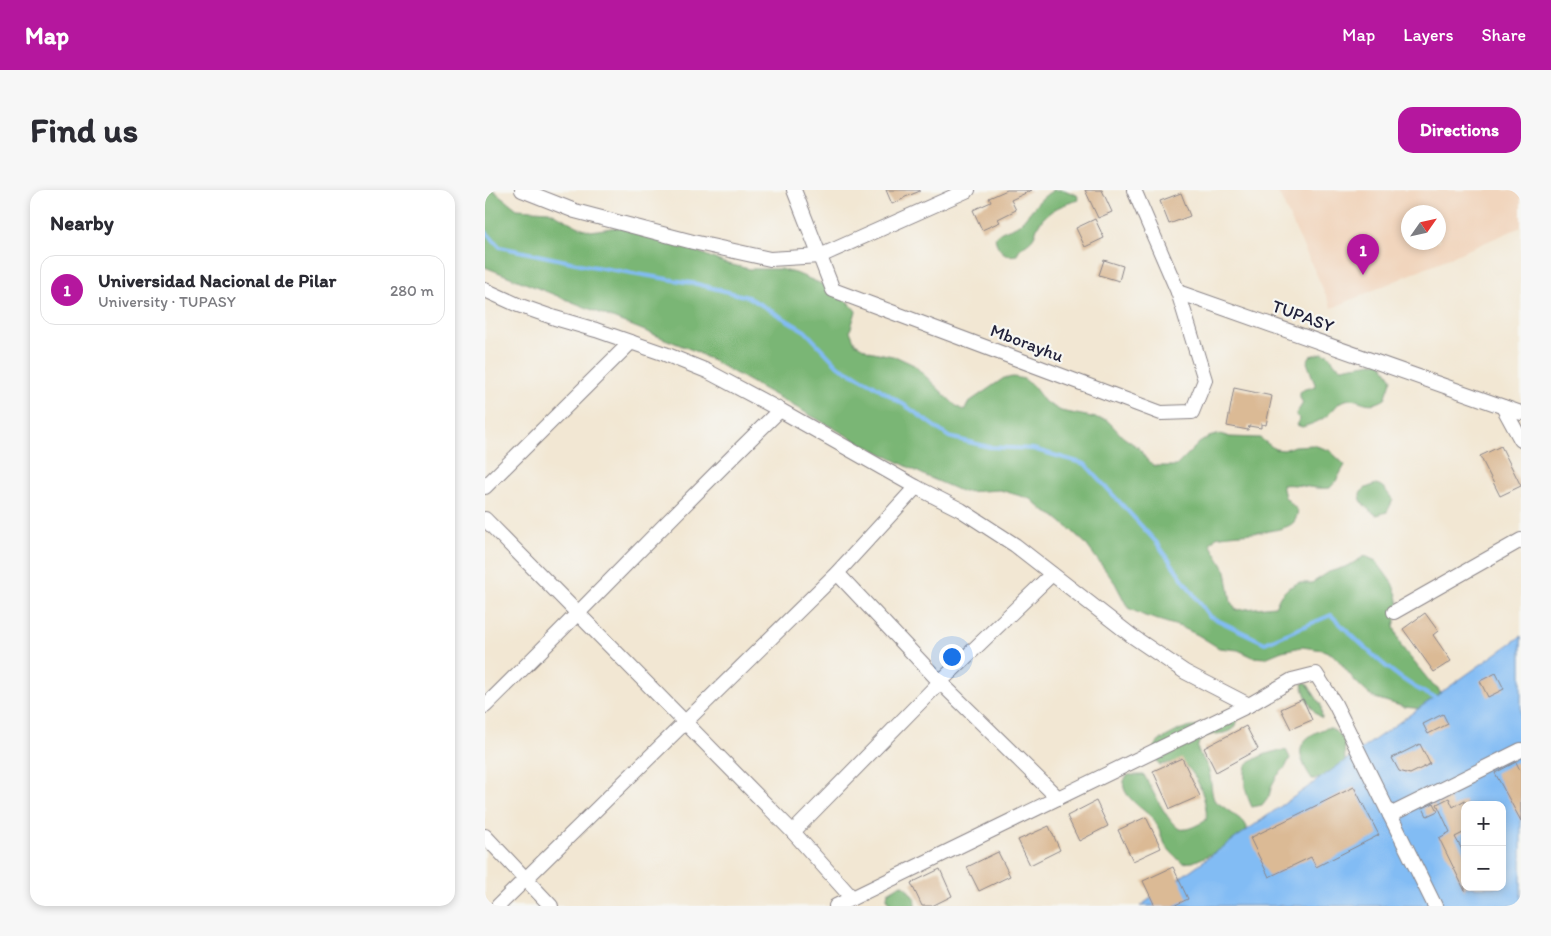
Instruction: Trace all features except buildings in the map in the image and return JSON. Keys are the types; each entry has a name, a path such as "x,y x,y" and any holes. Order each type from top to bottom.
{"street":[{"path":"522,190 575,211 693,242 770,259 820,256 968,190"},
{"name":"Mborayhu","path":"794,190 833,290 1161,413 1192,412 1205,380 1178,292"},
{"path":"1134,190 1178,292"},
{"path":"485,290 555,318 631,342 707,371 780,410 969,515 1015,545 1132,636 1185,672 1249,705"},
{"name":"TUPASY","path":"1178,292 1521,413"},
{"path":"485,487 631,342"},
{"path":"1503,407 1521,440"},
{"path":"485,706 780,410"},
{"path":"498,906 837,573 916,487"},
{"path":"485,519 793,832 852,898"},
{"path":"1394,612 1521,540"},
{"path":"837,573 940,682 1058,798"},
{"path":"793,832 940,682 1052,574"},
{"path":"836,906 1249,705 1292,680 1316,674 1335,704 1435,906"},
{"path":"1390,815 1521,750"},
{"path":"485,836 551,906"}],"shaded area":[{"path":"1277,190 1521,190 1521,227 1332,308"}],"green space":[{"path":"485,190 493,190 517,209 549,211 577,226 591,231 618,227 687,247 724,263 749,269 780,269 824,285 849,303 856,311 850,331 855,343 869,351 897,357 914,365 955,405 964,411 969,402 1004,378 1014,377 1024,379 1033,386 1045,402 1061,411 1107,420 1123,437 1139,448 1146,459 1155,466 1176,466 1199,443 1209,437 1220,434 1230,437 1260,438 1275,449 1284,450 1294,446 1313,445 1329,450 1345,465 1330,488 1282,485 1285,497 1298,511 1294,522 1280,529 1216,537 1210,544 1226,571 1231,602 1236,610 1275,606 1281,595 1288,588 1298,583 1312,583 1329,572 1348,566 1365,556 1376,561 1392,583 1397,595 1399,606 1394,627 1401,646 1431,683 1438,688 1442,697 1424,709 1404,707 1372,697 1355,681 1332,654 1323,650 1302,647 1282,651 1265,658 1253,657 1238,650 1219,648 1181,627 1145,616 1128,608 1115,583 1085,543 1031,499 1000,490 963,492 928,477 853,439 695,351 485,267"},
{"path":"1054,190 1064,190 1077,195 1079,200 1062,205 1047,214 1038,226 1033,238 1017,255 1013,256 1002,252 996,242 995,238 997,235 1019,224 1039,201"},
{"path":"1322,353 1328,354 1336,365 1342,368 1380,361 1392,379 1385,399 1373,404 1351,399 1344,401 1318,421 1302,427 1297,425 1300,419 1296,414 1303,403 1300,398 1300,392 1316,387 1307,362 1310,356"},
{"path":"1376,484 1384,488 1393,500 1387,512 1377,515 1365,506 1360,497 1360,493 1366,488"},
{"path":"1306,682 1321,705 1322,718 1307,698 1302,684"},
{"path":"1237,716 1233,730 1201,739 1198,748 1209,770 1214,800 1244,822 1247,827 1246,832 1225,852 1214,853 1193,862 1182,863 1165,845 1154,820 1127,794 1124,788 1124,781 1128,775 1144,775 1165,813 1175,826 1180,829 1190,828 1203,822 1206,820 1206,813 1203,796 1191,771 1180,763 1172,762 1160,765 1157,761 1154,746 1162,739 1181,729 1210,724"},
{"path":"1326,728 1331,728 1344,739 1345,763 1329,778 1312,779 1303,762 1301,748 1308,737"},
{"path":"1286,750 1290,758 1272,785 1269,796 1262,805 1252,807 1245,786 1246,765 1265,754"},
{"path":"904,885 915,899 915,906 890,906 887,898 888,892"}],"water":[{"path":"1521,636 1521,906 1140,906"}],"waterway":[{"path":"485,231 500,247 590,266 697,284 748,297 805,331 838,366 872,384 949,437 989,447 1033,449 1085,464 1157,543 1209,616 1265,643 1331,615 1368,651 1395,673 1423,692 1438,699"}],"place":[{"name":"Universidad Nacional de Pilar","path":"1363,275"}]}
